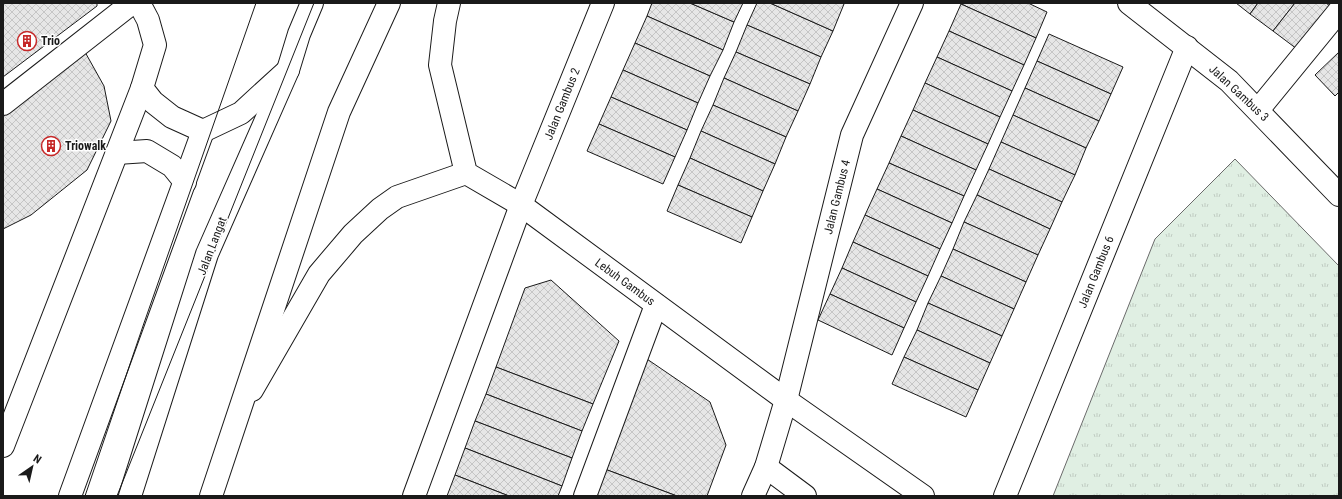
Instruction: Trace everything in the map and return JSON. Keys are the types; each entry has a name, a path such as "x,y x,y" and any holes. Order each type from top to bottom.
{"main road":[{"path":"3,104 132,3"},
{"path":"3,446 142,88 155,45 148,20 139,3"},
{"name":"Jalan Langat","path":"130,496 207,254 288,70 299,34 312,3"},
{"path":"211,496 339,112 389,3"},
{"path":"240,409 319,274 352,234 380,209 397,197 466,173 440,65 445,21 449,3"},
{"name":"Jalan Gambus 2","path":"414,496 521,205 603,3"},
{"name":"Jalan Gambus 4","path":"753,496 766,467 786,400 852,134 912,3"},
{"name":"Jalan Gambus 3","path":"1129,3 1229,81 1339,195"},
{"path":"1258,110 1339,11"},
{"name":"Jalan Gambus 6","path":"1005,496 1187,47"},
{"path":"70,496 203,132 241,113 288,70"},
{"path":"142,88 153,102 172,117 203,132"},
{"path":"117,152 147,152 172,166 185,182"},
{"name":"Lebuh Gambus","path":"466,173 521,205 786,400 923,496"},
{"path":"585,496 656,305"},
{"path":"766,467 805,496"}],"green space":[{"path":"1235,159 1339,266 1339,496 1053,496 1155,239"}],"building":[{"name":"Trio","path":"3,3 97,3 97,6 3,77"},
{"path":"652,3 690,3 734,22 723,50 647,16"},
{"path":"690,3 743,3 734,22"},
{"path":"757,3 770,3 833,31 821,57 747,25"},
{"path":"770,3 842,3 844,4 833,31"},
{"path":"961,3 1028,3 1047,12 1036,38"},
{"path":"1236,3 1258,3 1250,14"},
{"path":"1258,3 1295,3 1273,31 1250,14"},
{"path":"1295,3 1326,3 1330,6 1297,49 1273,31"},
{"path":"961,4 1036,38 1024,65 949,31"},
{"path":"647,16 723,50 710,76 635,43"},
{"path":"747,25 821,57 810,84 736,52"},
{"path":"949,31 1024,65 1012,91 937,57"},
{"path":"1049,34 1123,67 1111,94 1037,61"},
{"path":"635,43 710,76 698,103 623,70"},
{"name":"Triowalk","path":"85,52 104,86 111,121 87,170 31,215 3,229 3,116"},
{"path":"736,52 810,84 798,111 724,78"},
{"path":"1339,52 1339,92 1335,96 1315,75"},
{"path":"937,57 1012,91 1000,117 925,83"},
{"path":"1037,61 1111,94 1099,121 1025,88"},
{"path":"623,70 698,103 687,130 611,97"},
{"path":"724,78 798,111 786,137 713,105"},
{"path":"925,83 1000,117 988,144 913,110"},
{"path":"1025,88 1099,121 1086,148 1013,115"},
{"path":"611,97 687,130 675,157 599,124"},
{"path":"713,105 786,137 775,164 701,131"},
{"path":"913,110 988,144 976,170 901,136"},
{"path":"1013,115 1086,148 1075,175 1001,142"},
{"path":"599,124 675,157 663,184 587,151"},
{"path":"701,131 775,164 763,191 690,158"},
{"path":"901,136 976,170 964,196 889,163"},
{"path":"1001,142 1075,175 1062,202 989,169"},
{"path":"690,158 763,191 752,217 678,185"},
{"path":"889,163 964,196 952,223 877,189"},
{"path":"989,169 1062,202 1050,229 977,195"},
{"path":"678,185 752,217 741,243 667,211"},
{"path":"877,189 952,223 940,249 865,215"},
{"path":"977,195 1050,229 1038,255 964,222"},
{"path":"865,215 940,249 928,276 853,242"},
{"path":"964,222 1038,255 1026,282 953,249"},
{"path":"853,242 928,276 916,302 842,268"},
{"path":"953,249 1026,282 1014,309 941,276"},
{"path":"842,268 916,302 904,328 830,294"},
{"path":"941,276 1014,309 1002,336 928,303"},
{"path":"551,280 619,341 593,404 496,367 525,288"},
{"path":"830,294 904,328 892,355 818,320"},
{"path":"928,303 1002,336 990,363 917,330"},
{"path":"917,330 990,363 978,390 904,357"},
{"path":"644,357 710,402 726,445 707,496 677,496 602,468"},
{"path":"904,357 978,390 966,417 892,384"},
{"path":"496,367 593,404 582,431 486,394"},
{"path":"486,394 582,431 572,458 475,421"},
{"path":"475,421 572,458 562,486 465,448"},
{"path":"465,448 562,486 558,496 509,496 455,475"},
{"path":"602,468 677,496 594,496"},
{"path":"455,475 509,496 447,496"}],"tram line":[{"path":"85,496 256,3"},
{"path":"117,496 314,3"}],"place":[{"name":"Trio","path":"27,41"},
{"name":"Triowalk","path":"51,146"}]}
